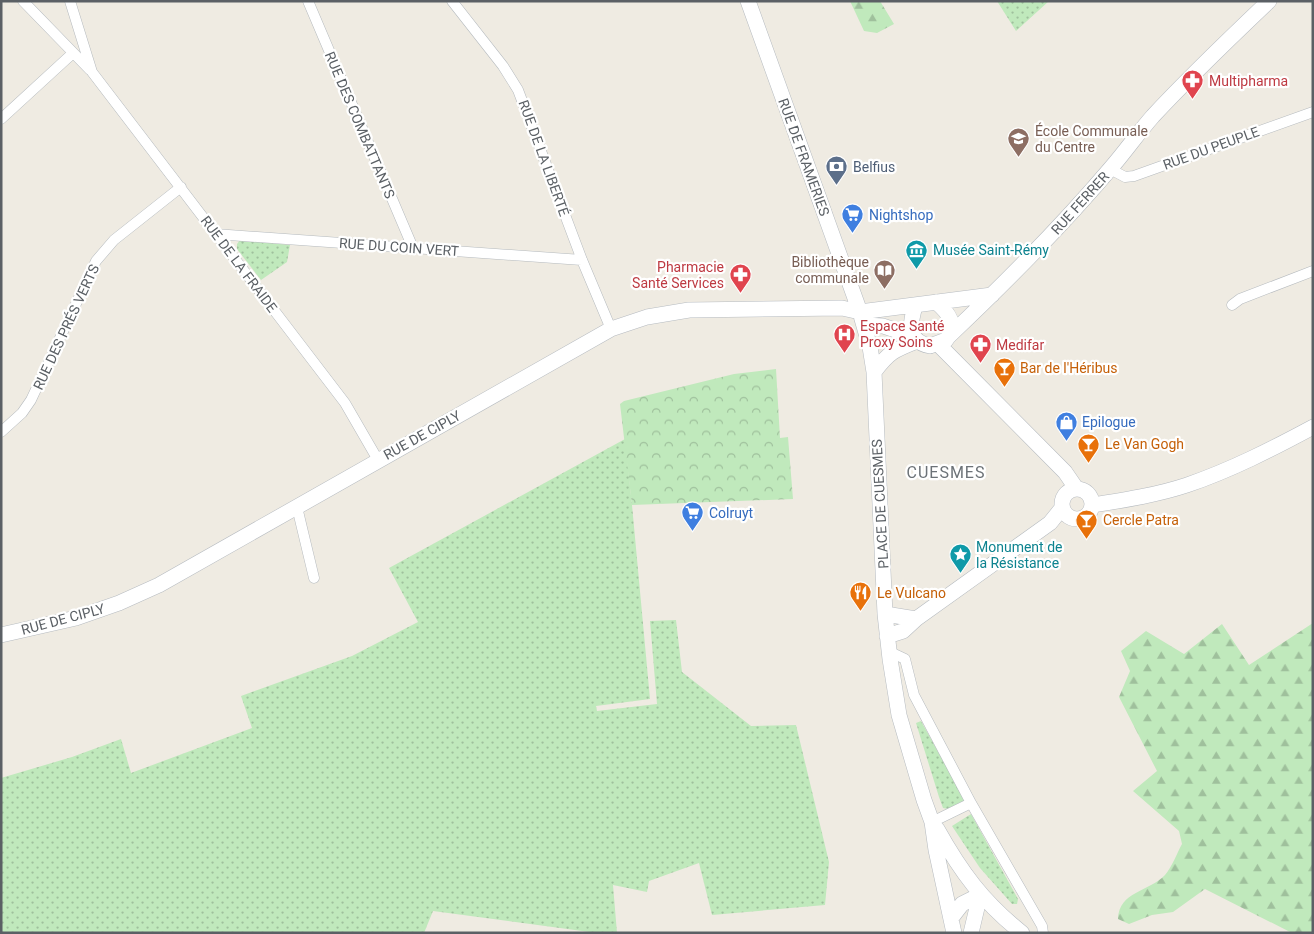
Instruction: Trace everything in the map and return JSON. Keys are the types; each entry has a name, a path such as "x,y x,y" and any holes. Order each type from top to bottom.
{"street":[{"name":"RUE DE LA FRAIDE","path":"23,1 92,72 181,187 345,403 378,460"},
{"name":"RUE DE LA FRAIDE","path":"70,1 92,72"},
{"name":"RUE DES COMBATTANTS","path":"308,1 413,248"},
{"name":"RUE DE LA LIBERTÉ","path":"452,1 504,66 518,90 582,260 611,329"},
{"name":"RUE DE FRAMERIES","path":"748,1 863,318"},
{"name":"RUE FERRER","path":"943,340 1041,246 1110,169 1158,111 1269,1"},
{"path":"1,119 73,53"},
{"name":"RUE DU PEUPLE","path":"1110,169 1125,177 1134,176 1313,112"},
{"name":"RUE DES PRÉS VERTS","path":"1,432 22,413 31,400 96,261 114,240 181,187"},
{"name":"RUE DU COIN VERT","path":"215,234 582,260"},
{"path":"1232,305 1240,299 1313,271"},
{"path":"863,318 936,302 992,295"},
{"path":"863,318 915,338 930,346 943,340 952,329 948,312 936,302"},
{"path":"915,306 911,320 911,328 915,338"},
{"name":"RUE DE CIPLY","path":"1,635 76,618 119,603 159,585 611,329 647,318 689,310 842,308 863,318"},
{"name":"PLACE DE CUESMES","path":"863,318 874,372 888,643 899,715 932,822"},
{"path":"874,372 886,356 915,338"},
{"path":"943,340 1065,472 1076,488"},
{"path":"1093,506 1088,493 1084,490 1076,488 1067,492 1063,497 1066,513 1075,519 1086,517 1093,506 1185,486 1246,462 1313,427"},
{"path":"297,507 314,578"},
{"path":"1043,933 1042,926 971,803 914,695 905,659 888,643 916,619 1066,513"},
{"path":"886,614 916,619"},
{"path":"932,822 971,803"},
{"path":"932,822 952,857 980,895 1022,933"},
{"path":"932,822 936,850 954,933"},
{"path":"952,917 962,904 980,895"},
{"path":"971,933 980,895"}],"green space":[{"path":"850,1 880,1 894,24 877,33 864,31"},
{"path":"997,1 1049,1 1016,31"},
{"path":"240,240 290,245 287,262 261,280 237,249 237,244"},
{"path":"776,369 780,438 788,437 793,499 632,505 620,404 624,401 734,374"},
{"path":"625,439 650,699 596,706 597,711 657,704 650,621 676,620 682,672 751,726 796,725 829,862 825,905 712,915 699,863 649,881 647,892 613,885 617,933 597,933 433,911 424,933 1,933 1,778 72,757 121,739 131,773 252,728 241,696 352,656 418,622 389,568"},
{"path":"1313,623 1313,933 1292,933 1205,889 1173,912 1152,915 1129,924 1118,919 1120,910 1129,897 1165,875 1182,844 1179,831 1133,791 1157,771 1119,697 1130,671 1121,651 1146,631 1184,654 1222,624 1249,665"},
{"path":"921,721 965,800 948,809 943,808 916,723"},
{"path":"971,814 1018,899 1017,904 1012,904 980,868 952,826"}],"place":[{"name":"Multipharma","path":"1193,100"},
{"name":"École Communale du Centre","path":"1019,158"},
{"name":"Belfius","path":"837,186"},
{"name":"Nightshop","path":"853,234"},
{"name":"Musée Saint-Rémy","path":"917,269"},
{"name":"Bibliothèque communale","path":"885,289"},
{"name":"Pharmacie Santé Services","path":"740,294"},
{"name":"Espace Santé Proxy Soins","path":"844,353"},
{"name":"Medifar","path":"980,364"},
{"name":"Bar de l'Héribus","path":"1004,387"},
{"name":"Epilogue","path":"1066,441"},
{"name":"Le Van Gogh","path":"1089,463"},
{"name":"Colruyt","path":"693,532"},
{"name":"Cercle Patra","path":"1087,539"},
{"name":"Monument de la Résistance","path":"960,574"},
{"name":"Le Vulcano","path":"861,612"}],"district":[{"name":"CUESMES","path":"946,472"}]}
